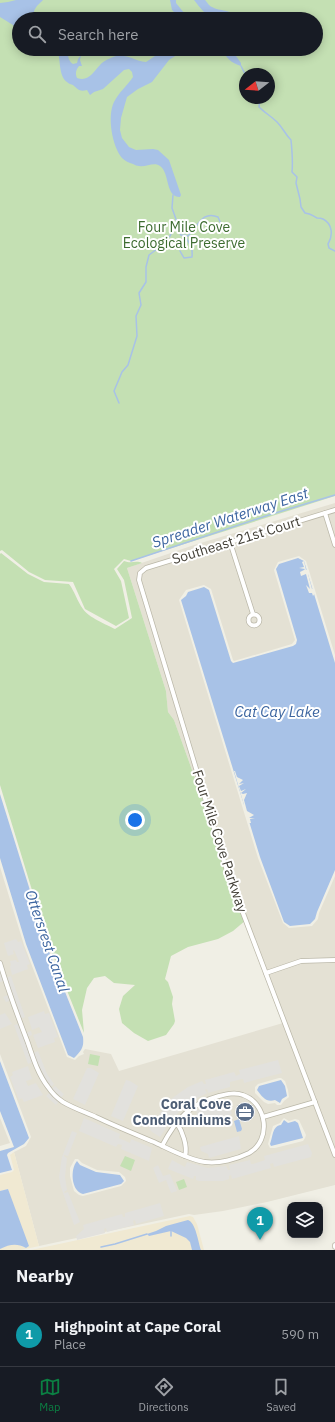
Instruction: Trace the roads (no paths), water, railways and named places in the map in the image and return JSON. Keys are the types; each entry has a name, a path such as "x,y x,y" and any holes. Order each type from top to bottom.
{"street":[{"name":"Southeast 21st Court","path":"139,575 141,571 146,568 335,510"},
{"path":"325,513 335,545"},
{"path":"230,542 253,614"},
{"name":"Four Mile Cove Parkway","path":"139,575 139,583 227,871 335,1155"},
{"path":"266,972 301,961 335,960"},
{"path":"0,963 7,988 37,1069 50,1090 58,1098 69,1105 162,1146 185,1156 198,1161 214,1162 227,1160 249,1153 257,1147 262,1138 264,1125 263,1117 258,1107 252,1100 243,1095 233,1093 216,1097 198,1103 186,1112 162,1146"},
{"path":"263,1117 315,1102"},
{"path":"177,1123 186,1148 185,1156"}],"water":[{"path":"16,0 43,0 34,12 12,12 12,24 0,17 0,3"},
{"path":"170,0 176,0 176,3 183,12 174,12 172,10"},
{"path":"194,0 205,0 209,5 215,8 229,12 204,12"},
{"path":"68,56 69,60 73,64 77,63 81,56 80,60 82,66 79,66 76,73 77,78 85,79 103,62 116,56 124,56 146,62 155,56 175,56 169,60 152,82 138,89 127,97 121,118 120,130 122,138 129,147 136,150 158,150 169,160 181,195 180,197 175,196 172,193 163,169 160,166 155,164 137,166 124,160 118,153 113,139 111,123 112,108 118,95 133,77 132,72 129,69 124,70 103,89 90,95 87,90 79,90 64,79 62,76 59,57"},
{"path":"226,56 236,56 241,63 241,66 234,63"},
{"name":"Cat Cay Lake","path":"298,558 304,561 335,663 335,870 315,919 310,924 290,926 284,922 260,857 181,600 188,592 204,587 209,590 231,661 233,663 293,646 296,644 297,640 276,569 279,564"},
{"path":"0,794 42,934 83,1037 82,1048 74,1058 68,1055 26,944 0,858"},
{"path":"0,1061 29,1138 24,1144 8,1153 7,1155 12,1170 0,1173 0,1151 14,1147 0,1111"},
{"path":"281,1080 285,1086 287,1096 282,1099 280,1103 275,1100 270,1101 265,1099 257,1090 259,1086"},
{"path":"239,1119 242,1129 241,1131 237,1132 234,1121"},
{"path":"284,1120 288,1123 295,1121 298,1123 303,1138 271,1146 270,1144 274,1130 276,1127 281,1125"},
{"path":"77,1161 80,1165 96,1172 120,1175 124,1181 121,1184 83,1194 76,1189 73,1179 73,1169"},
{"path":"8,1189 29,1246 26,1248 20,1245 13,1245 0,1249 0,1191"},
{"path":"188,1220 195,1229 201,1250 192,1250 190,1242 186,1238 171,1231 149,1236 147,1234 166,1226"}],"waterway":[{"path":"259,104 259,107 277,122 291,140 292,172 297,177 296,183 301,207 305,213 321,218 329,224 331,237 328,244 329,248 335,251"},
{"path":"119,403 114,391 122,372 128,365 137,336 136,316 141,305 139,293 146,282 146,267 149,255 161,246 170,236 177,222 172,208 173,195"},
{"path":"175,227 181,235 188,236 201,220 213,215 218,217 221,224 221,230"},
{"path":"180,251 184,258 192,257 191,247 185,235"},
{"name":"Spreader Waterway East","path":"131,561 272,514 335,495"},
{"path":"171,1231 171,1236"},
{"path":"101,1247 147,1234"}],"place":[{"name":"Coral Cove Condominiums","path":"245,1112"},
{"name":"Highpoint at Cape Coral","path":"260,1240"}],"park label":[{"name":"Four Mile Cove Ecological Preserve","path":"184,236"}],"water label":[{"name":"Ottersrest Canal","path":"47,941"}]}
